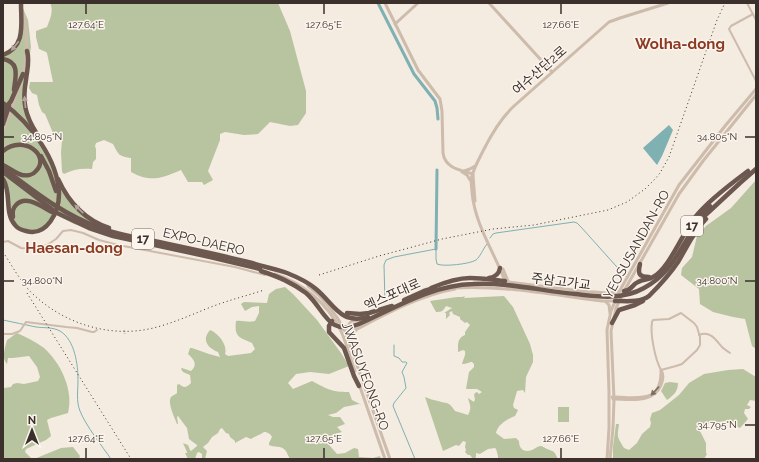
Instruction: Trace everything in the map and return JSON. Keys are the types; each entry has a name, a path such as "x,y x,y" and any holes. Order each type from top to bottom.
{"highway":[{"path":"3,55 13,49 20,39 20,4"},
{"path":"27,52 29,62 24,93 25,106 30,121 65,192 70,200 87,216 98,223 119,231 125,235"},
{"path":"3,59 11,62 15,69 16,75 14,95"},
{"path":"3,124 23,74"},
{"path":"3,113 6,106 11,101"},
{"path":"3,103 17,114 26,124 45,150"},
{"path":"3,151 16,144 25,144 33,148 38,153 49,171 58,203"},
{"path":"3,165 23,175 35,173 40,166 40,160 31,147"},
{"path":"3,179 7,187 11,219 16,226 23,230 31,232 38,231 45,227 52,219 58,203 59,195 52,163"},
{"name":"17","path":"635,291 652,281 664,270 698,218 756,165"},
{"name":"EXPO-DAERO","path":"3,168 48,202 66,213 98,227 125,235 242,260 297,278"},
{"name":"17","path":"635,291 653,283 665,273 676,259 699,221 756,169"},
{"path":"621,292 631,289 638,282 652,278 659,272 667,263 692,220 698,213 748,171"},
{"name":"EXPO-DAERO","path":"3,172 57,213 89,228 113,236 210,257 262,272"},
{"path":"612,323 619,310 639,303 646,298 667,276 677,264 703,221 725,197"},
{"path":"23,230 14,221 12,213 16,205 25,201 30,201 37,204 74,224 89,228"},
{"path":"640,264 639,272 643,276 650,276 659,272"},
{"path":"485,281 499,273 501,268"},
{"name":"엑스포대로","path":"262,272 286,280 307,294 332,324 339,327 347,328 359,324 424,293"},
{"name":"엑스포대로","path":"297,278 316,288 336,311 344,316 355,318 368,318 392,306 450,284 485,281"},
{"path":"485,281 507,282"},
{"name":"17","path":"424,293 485,281"},
{"name":"주삼고가교","path":"485,281 552,292 605,297 619,296 635,291"},
{"path":"617,301 639,300 646,298"},
{"path":"347,313 370,313 392,306"},
{"path":"332,320 329,326 329,332 344,348 359,386"}],"street":[{"path":"385,3 418,70 440,99 442,111 443,157 448,165 473,174 477,208 482,225 510,289"},
{"path":"395,24 418,3"},
{"path":"489,3 552,72"},
{"name":"여수산단2로","path":"471,183 471,177 477,163 493,132 504,116 514,106 610,22 668,3"},
{"path":"747,3 756,20"},
{"path":"3,132 19,90 27,52 26,24 20,4"},
{"path":"753,14 731,26 729,29 756,81"},
{"name":"YEOSUSANDAN-RO","path":"610,459 613,428 607,330 610,315 621,292 680,186 756,89"},
{"name":"YEOSUSANDAN-RO","path":"621,292 640,264 679,194 700,165 756,95"},
{"path":"463,171 470,170 477,163"},
{"path":"457,169 467,175 471,183 475,209 480,225 501,268 509,279 516,283"},
{"path":"3,242 10,242 23,248 38,248 50,244 63,231 73,230 122,245 262,272 276,278"},
{"name":"JWASUYEONG-RO","path":"262,272 278,275 291,280 310,292 335,320 346,345 385,459"},
{"name":"JWASUYEONG-RO","path":"297,278 309,286 329,306 348,338 390,459"},
{"path":"507,282 581,291 621,292"},
{"path":"435,291 450,288 480,287 510,289 602,301 617,301"},
{"path":"358,370 357,359 351,341 352,334 355,330 421,298 440,292 466,288"},
{"path":"602,301 607,302 609,305 610,315"},
{"name":"YEOSUSANDAN-RO","path":"607,459 611,398 612,323 617,301"},
{"path":"611,398 646,399 656,394 661,385 663,375 659,366 653,341 651,324 653,320 669,319 681,313 697,326 700,336 698,349 683,363 661,370"},
{"path":"355,330 352,330 349,326 351,322 368,318"},
{"path":"3,334 21,330 25,323 74,327 92,332 97,330"},
{"path":"700,336 704,334 713,337 730,353"}],"green space":[{"path":"50,3 278,3 290,31 306,91 306,113 298,125 290,126 270,122 258,134 244,135 225,132 220,134 220,140 208,171 213,180 204,185 202,182 188,182 181,170 156,178 145,177 131,172 131,158 121,156 113,144 104,140 96,143 96,159 93,162 92,169 78,169 64,174 62,172 62,140 53,133 45,114 42,112 39,105 37,95 32,93 29,88 30,82 53,82 47,53 39,49 36,37 36,31 47,27 52,12"},
{"path":"21,4 28,20 31,47 26,78 25,109 65,192 92,220 89,228 74,224 55,214 48,225 31,232 14,225 3,179 3,113 6,106 3,103 3,55 8,53 19,39"},
{"path":"756,180 756,349 752,346 745,319 713,312 700,304 699,289 681,275 682,268 692,257 697,236 706,226 731,208"},
{"path":"285,287 317,320 349,366 329,374 310,372 296,374 288,383 293,389 312,381 329,390 349,392 352,400 362,405 359,404 344,407 336,413 328,415 340,417 345,424 337,427 342,432 332,435 329,444 337,454 345,453 354,448 358,449 359,457 373,458 380,456 381,459 290,459 283,448 269,445 272,437 268,433 264,432 251,439 246,437 235,443 229,434 222,428 203,447 207,451 205,459 202,459 202,454 199,452 197,453 195,459 188,459 183,443 188,445 191,451 197,445 189,439 187,428 178,416 177,424 170,400 171,397 177,393 177,385 179,384 185,387 191,383 190,375 183,372 181,369 191,371 194,367 195,364 188,354 190,348 220,357 218,352 211,348 207,343 206,337 210,330 222,340 226,351 225,354 228,356 251,353 255,349 252,343 238,336 236,321 255,321 259,313 259,306 252,307 245,311 241,304 244,302 267,303 269,294 276,289"},
{"path":"465,296 464,298 504,296 513,307 530,344 533,355 533,362 526,377 525,393 523,390 517,391 513,405 514,408 518,410 515,416 501,424 496,433 504,439 516,438 524,451 533,450 538,446 542,446 554,452 558,459 498,459 495,448 488,449 480,454 476,453 476,457 473,459 465,452 466,442 463,441 459,446 456,445 443,451 425,397 448,403 455,411 468,415 470,405 468,398 474,402 475,393 477,392 479,394 482,392 477,389 466,389 469,372 474,367 474,364 472,362 462,364 465,351 463,350 458,352 459,340 465,335 465,332 470,325 460,319 460,317 453,314 452,311 446,319 446,313 444,313 452,308 446,306 442,311 436,312 430,301"},
{"path":"17,333 38,344 50,354 61,369 68,387 68,413 47,420 51,436 46,440 26,449 25,452 34,459 3,459 3,384 4,388 11,387 13,384 17,383 24,384 38,381 40,377 37,367 29,356 8,358 7,364 5,362 4,353 7,340"},
{"path":"743,369 756,377 756,401 750,400 747,405 751,407 749,409 745,409 744,413 748,419 740,428 725,421 707,424 700,431 706,443 707,454 704,459 613,459 616,424 619,424 619,439 624,448 629,450 650,427 652,413 660,410 679,395 689,383 704,374"},
{"path":"665,383 678,383 678,386 675,393 667,400 661,391"},
{"path":"558,407 569,407 569,422 558,422"},
{"path":"73,447 80,456 79,459 34,459 61,448"}],"water":[{"path":"669,125 673,130 657,165 643,148"}],"waterway":[{"path":"378,3 414,74 435,101 438,119"},
{"path":"436,249 437,170"},
{"path":"490,238 496,233 574,222 581,227 625,276"},
{"path":"385,303 384,265 386,260 394,257 436,249 437,264 463,264 476,260 487,244"},
{"path":"3,320 54,329 60,331 69,340 75,353 80,411 90,429 111,459"},
{"path":"394,345 394,356 399,358 402,362 407,363 402,372 406,388 393,406 415,459"}],"tunnel":[{"path":"124,330 125,334"}],"railway":[{"path":"319,275 379,256 442,239 493,229 534,225 608,210 627,202 645,189 655,179 669,157 717,20 725,3"},
{"path":"3,252 27,288 54,311 87,326 104,330 140,330 157,327 264,290"},
{"path":"27,293 131,459"}],"district":[{"name":"Wolha-dong","path":"680,44"},
{"name":"Haesan-dong","path":"74,248"}]}
